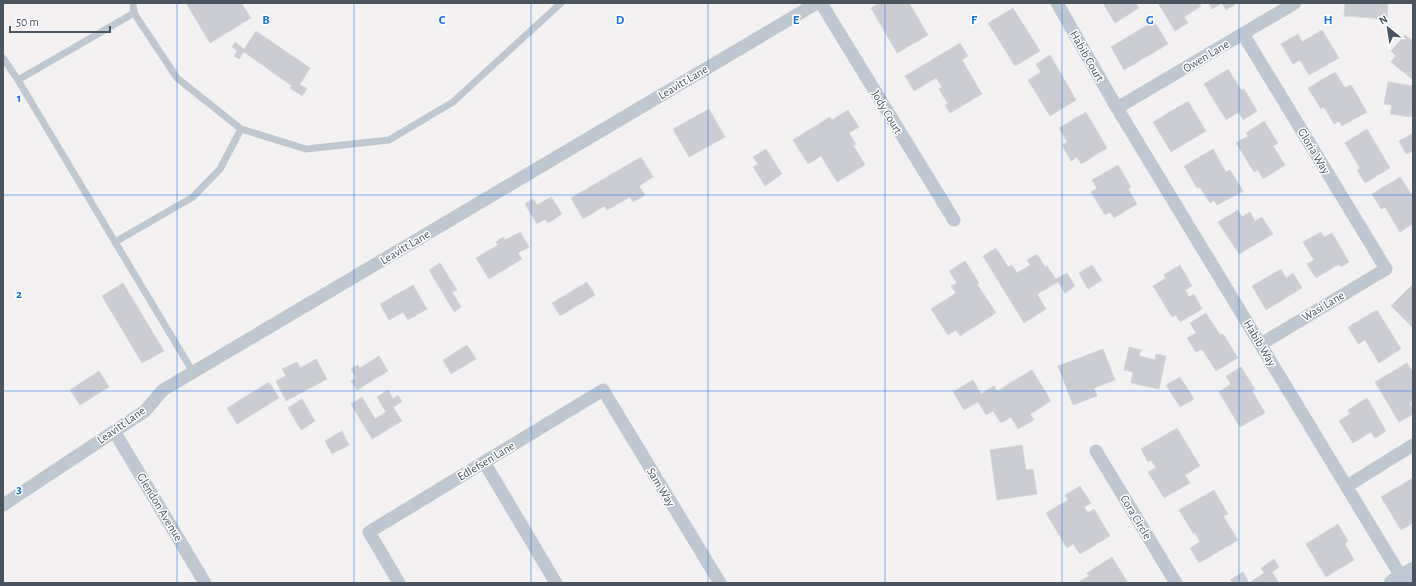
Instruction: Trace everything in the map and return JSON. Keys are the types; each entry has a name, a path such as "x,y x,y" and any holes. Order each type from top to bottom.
{"street":[{"name":"Leavitt Lane","path":"3,505 144,411 163,390 816,3"},
{"name":"Jody Court","path":"821,3 954,220"},
{"name":"Habib Court","path":"1057,3 1117,108"},
{"name":"Owen Lane","path":"1117,108 1295,3"},
{"name":"Gloria Way","path":"1243,34 1386,268"},
{"name":"Habib Way","path":"1117,108 1403,577"},
{"name":"Wasi Lane","path":"1261,344 1386,268"},
{"name":"Edlefsen Lane","path":"399,583 369,532 603,390"},
{"name":"Sam Way","path":"603,390 720,583"},
{"name":"Glendon Avenue","path":"114,431 205,583"},
{"path":"1347,486 1413,445"},
{"name":"Cora Circle","path":"1096,451 1176,583"},
{"path":"484,462 556,583"}],"lane":[{"path":"133,3 134,13 177,78 241,129 306,149 389,140 453,102 561,3"},
{"path":"18,80 134,13"},
{"path":"3,58 18,80 193,372"},
{"path":"115,242 193,197 220,169 241,129"}],"building":[{"path":"186,3 241,3 251,18 210,43"},
{"path":"880,3 909,3 928,35 897,53 871,8"},
{"path":"1103,3 1136,3 1139,8 1115,23"},
{"path":"1158,3 1199,3 1201,6 1184,17 1188,23 1175,31"},
{"path":"1209,3 1222,3 1212,9"},
{"path":"1222,3 1237,3 1226,10"},
{"path":"1345,3 1388,3 1387,19 1344,16"},
{"path":"1013,8 1040,51 1015,66 988,23"},
{"path":"1154,21 1168,44 1124,70 1111,47"},
{"path":"1322,30 1339,58 1309,75 1300,60 1293,64 1281,44 1298,34 1302,42"},
{"path":"256,31 310,68 300,84 307,89 302,96 290,88 292,86 244,52 239,59 234,56 237,51 232,47 235,42 244,49"},
{"path":"1405,35 1413,41 1412,79 1391,62 1396,56 1391,51"},
{"path":"960,43 968,56 962,60 982,94 950,113 945,105 948,104 939,89 942,87 936,78 914,91 905,76"},
{"path":"1050,55 1076,100 1050,116 1028,80 1041,72 1036,64"},
{"path":"1228,69 1241,90 1244,89 1257,111 1243,120 1239,112 1226,120 1204,84"},
{"path":"1335,72 1345,88 1351,85 1367,112 1342,126 1339,121 1334,124 1324,107 1321,109 1308,88"},
{"path":"1388,82 1413,86 1411,117 1390,114 1392,105 1384,104"},
{"path":"1188,101 1206,131 1171,152 1153,122"},
{"path":"709,109 725,137 689,157 673,129"},
{"path":"848,110 859,127 849,133 856,144 853,145 865,165 837,182 821,156 808,164 793,140 830,117 832,120"},
{"path":"1086,112 1107,148 1081,164 1077,157 1071,161 1062,145 1067,142 1059,128"},
{"path":"1264,121 1278,143 1273,146 1285,165 1263,179 1258,170 1254,172 1236,143 1248,136 1246,133"},
{"path":"1367,129 1390,168 1365,183 1357,170 1360,168 1345,143"},
{"path":"1413,133 1413,151 1406,154 1399,141"},
{"path":"766,149 782,174 765,186 753,167 758,164 753,157"},
{"path":"1213,149 1226,172 1230,170 1243,191 1217,205 1214,200 1210,203 1200,187 1197,188 1184,166"},
{"path":"641,157 653,177 639,186 645,195 633,202 630,197 607,210 604,206 583,219 571,198"},
{"path":"1118,165 1131,187 1128,189 1137,204 1114,218 1110,212 1105,215 1091,192 1097,188 1092,180"},
{"path":"1400,177 1413,197 1413,224 1400,232 1385,207 1381,209 1372,194"},
{"path":"551,197 562,214 548,223 545,219 537,224 525,204 533,199 537,205"},
{"path":"1238,210 1242,217 1250,212 1255,221 1262,217 1273,234 1239,254 1218,222"},
{"path":"520,232 529,247 518,253 522,259 489,279 476,258 498,245 496,242 503,237 505,240"},
{"path":"1321,232 1324,237 1332,233 1349,262 1341,267 1339,264 1316,278 1307,264 1314,260 1303,242"},
{"path":"996,248 1008,267 1012,265 1017,273 1030,265 1027,260 1037,254 1045,267 1047,266 1056,279 1067,273 1075,286 1065,293 1058,282 1037,294 1046,309 1024,323 983,256"},
{"path":"965,261 979,283 977,284 996,313 960,336 956,330 948,335 931,309 956,293 951,286 957,283 949,271"},
{"path":"440,263 457,290 452,292 461,307 454,312 429,270"},
{"path":"1092,265 1102,280 1088,289 1079,273"},
{"path":"1180,265 1192,286 1185,290 1189,297 1194,294 1202,309 1180,322 1176,315 1172,317 1153,286 1166,278 1164,275"},
{"path":"1281,269 1286,278 1293,273 1302,288 1266,310 1252,286"},
{"path":"587,282 595,295 560,316 552,303"},
{"path":"123,283 164,351 142,363 102,296"},
{"path":"1413,284 1413,328 1391,306"},
{"path":"413,285 427,309 408,320 403,312 389,320 380,304"},
{"path":"1377,310 1401,349 1379,363 1365,340 1358,344 1348,327"},
{"path":"1206,313 1220,335 1223,334 1238,358 1216,371 1202,349 1196,352 1187,338 1196,333 1190,323"},
{"path":"467,345 476,359 451,374 443,360"},
{"path":"1129,347 1141,350 1139,356 1155,360 1156,354 1166,356 1159,389 1131,383 1133,372 1124,370"},
{"path":"1103,349 1115,380 1094,388 1097,396 1073,405 1058,366"},
{"path":"379,356 388,371 357,390 351,381 356,378 351,369 358,365 360,368"},
{"path":"316,359 327,379 286,401 276,381 286,376 282,369 297,362 300,368"},
{"path":"1407,363 1413,372 1413,401 1410,403 1413,409 1413,414 1399,422 1375,382"},
{"path":"1241,367 1255,389 1252,391 1265,413 1240,427 1219,392 1231,384 1226,376"},
{"path":"1032,370 1051,401 1030,414 1034,420 1018,429 1011,417 1001,423 993,411 986,415 978,402 964,410 953,392 973,380 981,394 994,386 997,391"},
{"path":"99,371 109,387 80,405 70,390"},
{"path":"1180,377 1194,399 1180,407 1166,385"},
{"path":"269,382 279,398 237,424 227,408"},
{"path":"388,390 393,399 398,395 402,402 393,407 402,421 372,439 351,404 362,397 375,419 386,412 377,397"},
{"path":"1367,398 1386,431 1375,438 1371,432 1353,443 1339,421 1350,414 1348,410"},
{"path":"302,399 315,421 301,430 288,408"},
{"path":"1177,428 1200,466 1185,475 1190,483 1164,498 1148,472 1156,468 1151,460 1148,462 1141,449"},
{"path":"342,431 349,445 332,454 325,441"},
{"path":"1022,445 1026,470 1033,469 1037,494 997,500 990,450"},
{"path":"1413,478 1413,523 1401,530 1381,497"},
{"path":"1080,486 1091,503 1084,507 1088,513 1094,509 1110,536 1080,554 1073,544 1067,548 1046,513 1068,500 1065,495"},
{"path":"1214,490 1228,514 1223,516 1238,540 1199,563 1190,548 1200,542 1179,510"},
{"path":"1338,524 1348,541 1345,544 1354,560 1326,577 1306,544"},
{"path":"1112,557 1128,583 1081,583 1080,581 1089,576 1087,573"},
{"path":"1274,559 1279,567 1272,572 1279,583 1249,583 1264,573 1261,568"},
{"path":"1243,572 1249,583 1233,583 1230,580"}]}
